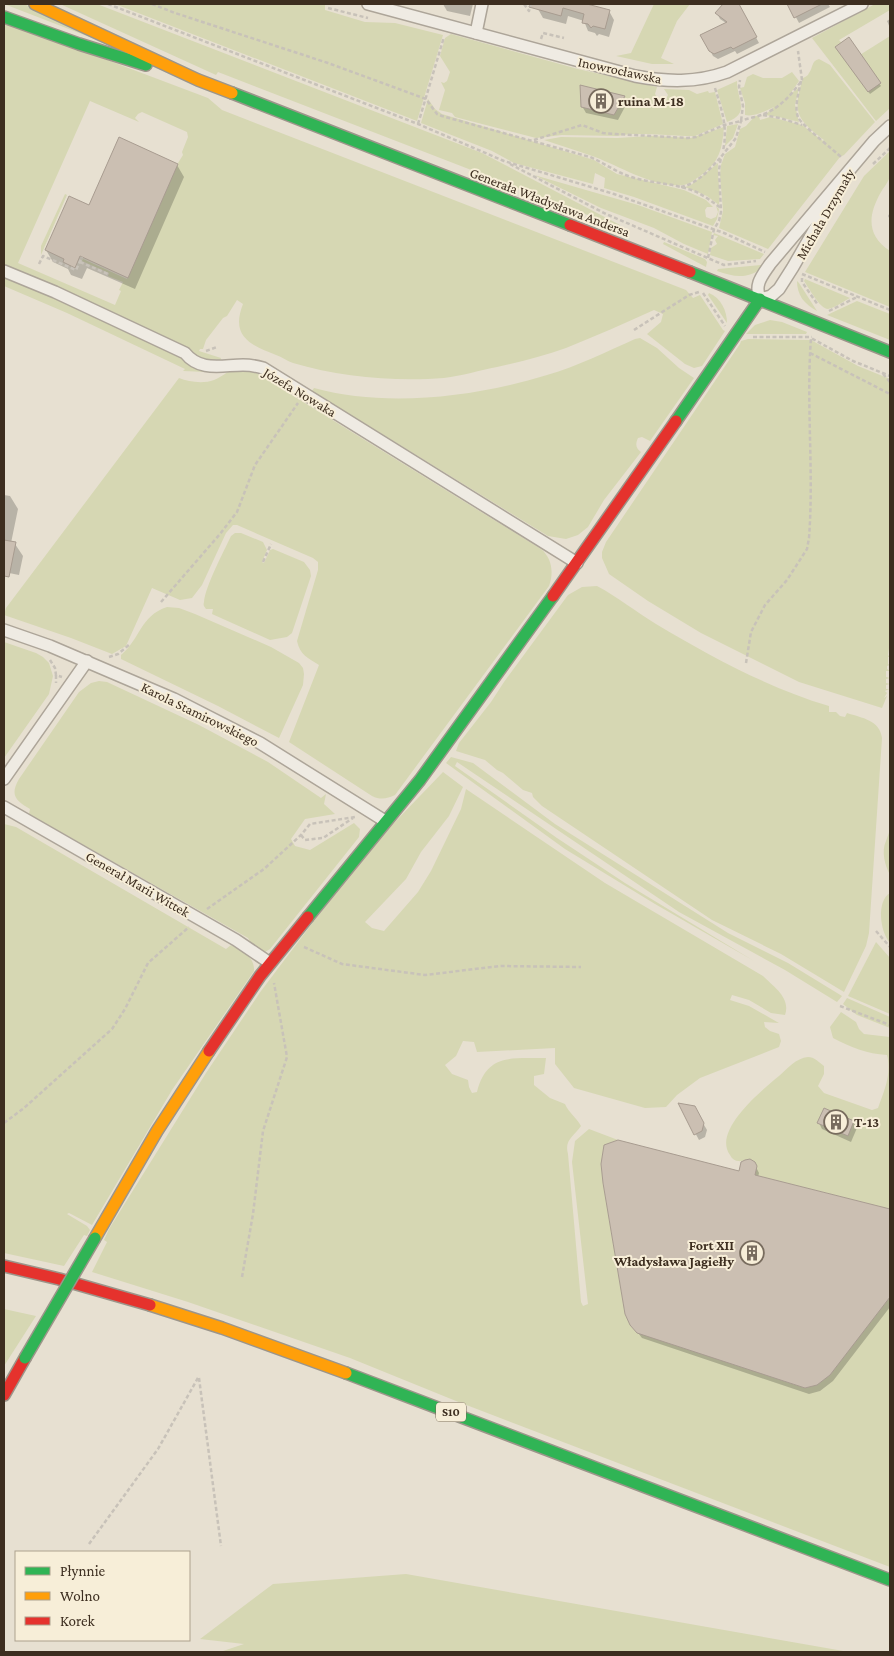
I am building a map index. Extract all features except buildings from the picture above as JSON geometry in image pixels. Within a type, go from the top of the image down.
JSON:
[{"type":"main road","name":"Generała Władysława Andersa","points":[[35,4],[198,80],[760,299],[890,352]]},
{"type":"main road","name":"Generała Władysława Andersa","points":[[4,16],[79,44],[198,80]]},
{"type":"main road","points":[[4,1396],[157,1131],[222,1030],[270,963],[420,780],[577,563],[760,299]]},
{"type":"main road","name":"S10","points":[[4,1266],[136,1300],[241,1334],[890,1580]]},
{"type":"street","name":"Inowrocławska","points":[[368,4],[644,78],[677,81],[694,81],[712,77],[743,64],[862,4]]},
{"type":"street","points":[[476,33],[482,4]]},
{"type":"street","name":"Michała Drzymały","points":[[760,299],[771,296],[779,289],[847,173],[874,140],[890,126]]},
{"type":"street","points":[[760,299],[757,291],[760,280],[773,261],[847,173]]},
{"type":"street","name":"Józefa Nowaka","points":[[4,271],[55,292],[184,353],[194,362],[218,368],[242,365],[263,368],[577,563]]},
{"type":"street","name":"Karola Stamirowskiego","points":[[4,630],[87,661],[174,699],[260,744],[385,821]]},
{"type":"street","points":[[4,779],[87,661]]},
{"type":"street","name":"Generał Marii Wittek","points":[[4,807],[193,922],[236,940],[270,963]]},
{"type":"path","points":[[108,4],[418,124],[504,160],[606,214],[724,265],[764,260],[773,261]]},
{"type":"path","points":[[152,4],[175,14],[328,63],[426,99],[437,114],[442,116],[590,157],[604,163],[615,172],[634,178],[689,189],[721,208]]},
{"type":"path","points":[[524,4],[529,11],[531,4]]},
{"type":"path","points":[[547,43],[540,41],[542,33],[564,38]]},
{"type":"path","points":[[796,38],[802,80],[797,116],[803,125],[842,158]]},
{"type":"path","points":[[418,124],[443,39]]},
{"type":"path","points":[[680,187],[688,185],[712,168],[736,138],[743,106],[739,87],[743,64]]},
{"type":"path","points":[[712,77],[725,125],[726,133],[723,153]]},
{"type":"path","points":[[533,141],[582,126],[603,133],[696,137],[725,125],[762,115],[775,109],[790,97],[802,80]]},
{"type":"path","points":[[762,115],[803,125]]},
{"type":"path","points":[[708,258],[721,208],[719,170],[721,157]]},
{"type":"path","points":[[504,160],[614,194],[714,229],[746,242],[773,261]]},
{"type":"path","points":[[39,264],[44,256],[76,270],[82,257]]},
{"type":"path","points":[[80,262],[108,274]]},
{"type":"path","points":[[791,270],[802,282]]},
{"type":"path","points":[[791,270],[890,310]]},
{"type":"path","points":[[634,330],[689,296],[702,291]]},
{"type":"path","points":[[823,313],[857,297]]},
{"type":"path","points":[[746,664],[751,632],[765,605],[787,580],[807,549],[809,538],[811,406],[809,373],[811,338],[853,361],[890,376]]},
{"type":"path","points":[[198,350],[206,351],[216,347]]},
{"type":"path","points":[[810,353],[890,394]]},
{"type":"path","points":[[882,373],[890,382]]},
{"type":"path","points":[[161,602],[220,534],[236,512],[255,466],[305,394]]},
{"type":"path","points":[[264,562],[271,544]]},
{"type":"path","points":[[109,657],[118,654],[130,644]]},
{"type":"path","points":[[47,657],[55,668],[56,674],[73,681]]},
{"type":"path","points":[[4,1122],[24,1108],[112,1029],[125,1009],[148,963],[193,922],[264,870],[310,824],[356,817],[323,838],[305,840],[301,835]]},
{"type":"path","points":[[876,931],[890,947]]},
{"type":"path","points":[[298,944],[342,964],[425,976],[500,966],[581,967]]},
{"type":"path","points":[[242,1277],[253,1214],[263,1131],[288,1057],[270,963]]},
{"type":"path","points":[[840,1006],[890,1025]]},
{"type":"path","points":[[89,1544],[158,1449],[199,1376],[221,1546]]},
{"type":"green space","points":[[4,4],[24,4],[106,41],[105,43]]},
{"type":"green space","points":[[60,4],[97,4],[482,153],[620,225],[620,227],[598,222],[598,219],[218,72],[216,75]]},
{"type":"green space","points":[[115,4],[325,4],[325,10],[365,22],[395,23],[443,35],[417,121]]},
{"type":"green space","points":[[654,4],[690,4],[677,21],[661,58],[674,64],[652,64],[616,56],[631,53]]},
{"type":"green space","points":[[875,4],[890,4],[890,10],[839,40],[855,58],[890,36],[890,108],[876,121],[812,38]]},
{"type":"green space","points":[[4,21],[208,98],[222,110],[686,290],[693,298],[700,295],[725,331],[702,366],[694,368],[685,364],[647,334],[661,322],[663,314],[654,310],[566,348],[523,361],[444,378],[388,379],[349,375],[311,368],[291,362],[258,347],[245,338],[241,332],[239,324],[243,304],[237,300],[227,316],[223,318],[206,340],[203,349],[199,351],[221,358],[220,361],[189,364],[206,372],[183,371],[185,369],[67,313],[4,286]],"holes":[[[90,101],[139,122],[135,118],[142,112],[187,132],[188,137],[182,152],[183,155],[127,279],[83,259],[82,261],[109,273],[108,276],[123,282],[115,305],[18,263]]]},
{"type":"green space","points":[[451,34],[578,69],[657,87],[655,94],[658,99],[666,99],[668,95],[664,89],[689,90],[697,94],[708,91],[709,93],[715,92],[723,124],[695,136],[630,134],[617,136],[562,135],[536,138],[455,117],[452,113],[439,110],[445,90],[441,82],[447,81],[450,72],[440,56],[445,38]]},
{"type":"green space","points":[[819,59],[830,65],[875,122],[840,157],[768,249],[719,228],[723,211],[721,165],[725,154],[735,147],[740,129],[746,126],[755,116],[759,116],[760,120],[770,117],[802,125],[824,140],[803,120],[799,114],[798,107],[803,78],[809,74],[813,63]]},
{"type":"green space","points":[[792,72],[799,81],[790,94],[799,88],[795,105],[799,122],[765,115],[774,107],[764,112],[745,115],[745,103],[740,88],[744,87],[747,77],[753,74],[763,78],[782,78]]},
{"type":"green space","points":[[737,81],[741,110],[739,115],[727,122],[717,90]]},
{"type":"green space","points":[[428,99],[435,109],[442,114],[594,160],[617,174],[684,190],[706,200],[713,207],[707,207],[705,210],[706,217],[711,219],[716,217],[718,212],[716,206],[719,209],[717,219],[713,226],[604,188],[605,178],[595,173],[593,184],[514,163],[492,151],[421,123]]},
{"type":"green space","points":[[738,124],[733,138],[725,146],[727,126]]},
{"type":"green space","points":[[724,127],[721,148],[712,166],[690,183],[683,185],[672,185],[650,180],[595,157],[544,140],[561,137],[617,138],[651,136],[691,138]]},
{"type":"green space","points":[[890,151],[890,176],[877,200],[872,224],[877,238],[890,251],[890,307],[805,272],[864,176]]},
{"type":"green space","points":[[718,163],[719,205],[707,196],[685,187],[691,185]]},
{"type":"green space","points":[[534,175],[638,205],[712,232],[708,254],[654,228],[601,208]]},
{"type":"green space","points":[[65,194],[67,195],[41,255],[41,246]]},
{"type":"green space","points":[[714,233],[764,254],[760,259],[728,261],[710,255],[711,248],[717,244],[715,240],[718,236],[713,235]]},
{"type":"green space","points":[[664,242],[705,259],[707,262],[706,267],[663,244]]},
{"type":"green space","points":[[764,266],[753,274],[741,276],[717,271],[718,269]]},
{"type":"green space","points":[[805,279],[850,298],[834,307],[825,308],[815,298],[804,281]]},
{"type":"green space","points":[[797,281],[817,311],[802,299],[798,291]]},
{"type":"green space","points":[[709,293],[717,298],[722,305],[727,323],[708,295]]},
{"type":"green space","points":[[857,301],[890,314],[890,340],[827,315]]},
{"type":"green space","points":[[770,320],[782,322],[807,332],[806,334],[746,334],[755,325]]},
{"type":"green space","points":[[640,338],[657,348],[679,368],[694,378],[650,441],[642,437],[638,438],[636,446],[641,452],[604,500],[588,527],[578,535],[566,539],[548,536],[312,391],[314,388],[371,398],[431,397],[461,394],[520,383],[558,371]]},
{"type":"green space","points":[[748,339],[811,340],[858,366],[890,379],[890,641],[888,655],[890,657],[888,657],[888,664],[890,665],[887,666],[887,669],[890,671],[886,671],[886,677],[890,678],[886,679],[886,683],[890,684],[886,685],[886,689],[889,689],[885,691],[887,693],[884,698],[887,696],[882,708],[799,682],[701,633],[648,601],[609,574],[602,558],[606,542],[741,341]]},
{"type":"green space","points":[[235,369],[253,371],[541,549],[550,561],[552,571],[549,586],[395,795],[381,798],[372,796],[289,742],[319,665],[302,653],[297,641],[318,570],[318,562],[313,558],[237,525],[233,525],[226,533],[202,585],[192,598],[180,600],[152,588],[126,646],[112,654],[4,615],[6,608],[179,378],[187,381],[205,382],[217,379]]},
{"type":"green space","points":[[235,533],[241,533],[263,542],[267,550],[262,562],[264,563],[270,550],[273,549],[304,562],[310,570],[311,576],[292,633],[287,637],[270,640],[212,614],[213,609],[206,609],[204,606],[205,595],[211,578],[231,536]]},
{"type":"green space","points":[[597,586],[656,624],[740,670],[806,699],[829,706],[829,712],[836,712],[840,716],[845,717],[847,713],[859,716],[878,727],[882,738],[869,933],[866,946],[844,992],[781,954],[712,920],[542,806],[533,797],[532,793],[523,790],[485,760],[456,751],[459,743],[568,595],[582,587]]},
{"type":"green space","points":[[167,607],[179,608],[195,614],[271,647],[299,663],[303,668],[303,685],[279,738],[121,659],[121,655],[133,642],[151,616]]},
{"type":"green space","points":[[4,642],[43,657],[49,663],[53,676],[49,694],[4,758]]},
{"type":"green space","points":[[107,682],[199,725],[268,762],[321,798],[326,794],[324,804],[335,814],[305,819],[291,839],[295,846],[310,850],[354,823],[360,829],[359,837],[270,949],[265,952],[257,948],[248,938],[29,814],[30,809],[16,797],[15,790],[19,779],[79,692],[91,683]]},
{"type":"green space","points":[[451,757],[473,763],[555,824],[728,933],[788,963],[842,996],[837,1002],[785,970],[679,912],[457,762],[455,766],[557,838],[625,883],[754,961],[565,849],[446,763]]},
{"type":"green space","points":[[443,772],[463,787],[449,816],[421,852],[406,879],[365,922],[372,928],[384,931],[418,892],[431,871],[461,809],[466,789],[605,883],[763,976],[784,998],[786,1003],[785,1015],[771,1013],[749,1000],[732,995],[730,1000],[749,1006],[779,1023],[764,1022],[765,1027],[770,1031],[779,1034],[781,1041],[779,1047],[700,1078],[677,1095],[666,1107],[645,1108],[574,1088],[555,1064],[555,1048],[477,1052],[474,1042],[463,1041],[456,1056],[445,1065],[452,1074],[468,1080],[472,1093],[477,1092],[481,1079],[487,1070],[503,1060],[546,1058],[544,1074],[534,1076],[534,1085],[550,1098],[565,1104],[581,1126],[570,1138],[567,1149],[581,1302],[583,1306],[588,1304],[572,1162],[575,1141],[589,1129],[618,1140],[604,1145],[601,1164],[625,1314],[630,1325],[637,1333],[805,1388],[817,1385],[830,1375],[890,1297],[890,1567],[456,1401],[350,1358],[188,1302],[92,1272],[107,1242],[104,1240],[109,1229],[206,1073],[261,991],[317,917],[393,824]]},
{"type":"green space","points":[[4,824],[16,827],[226,949],[231,945],[247,955],[254,966],[254,971],[172,1090],[92,1225],[69,1213],[67,1214],[87,1226],[90,1230],[87,1236],[84,1235],[64,1266],[4,1253]]},
{"type":"green space","points":[[890,825],[890,875],[885,863],[884,854]]},
{"type":"green space","points":[[890,893],[890,943],[884,932],[881,909],[886,897]]},
{"type":"green space","points":[[876,942],[890,958],[890,1014],[848,996]]},
{"type":"green space","points":[[847,998],[890,1017],[890,1028],[857,1015],[843,1004]]},
{"type":"green space","points":[[841,1012],[856,1022],[864,1034],[890,1037],[890,1209],[755,1175],[750,1159],[734,1160],[726,1145],[733,1123],[751,1101],[789,1067],[808,1057],[824,1066],[824,1074],[818,1086],[824,1093],[872,1110],[878,1108],[888,1076],[887,1055],[859,1050],[833,1038],[830,1027]]},
{"type":"green space","points":[[4,1309],[36,1316],[4,1366]]},
{"type":"green space","points":[[406,1574],[849,1652],[220,1652],[244,1644],[200,1639],[273,1584]]},
{"type":"traffic: fast","points":[[4,17],[79,44],[146,65]]},
{"type":"traffic: fast","points":[[232,93],[570,225]]},
{"type":"traffic: fast","points":[[690,272],[890,352]]},
{"type":"traffic: fast","points":[[676,421],[760,299]]},
{"type":"traffic: fast","points":[[308,917],[420,780],[553,596]]},
{"type":"traffic: fast","points":[[25,1358],[95,1238]]},
{"type":"traffic: fast","points":[[346,1373],[890,1580]]},
{"type":"traffic: slow","points":[[35,4],[198,80],[232,93]]},
{"type":"traffic: slow","points":[[95,1238],[157,1131],[209,1051]]},
{"type":"traffic: slow","points":[[150,1305],[222,1328],[346,1373]]},
{"type":"traffic: jam","points":[[570,225],[690,272]]},
{"type":"traffic: jam","points":[[553,596],[676,421]]},
{"type":"traffic: jam","points":[[209,1051],[260,976],[308,917]]},
{"type":"traffic: jam","points":[[4,1266],[59,1279],[150,1305]]},
{"type":"traffic: jam","points":[[4,1395],[25,1358]]},
{"type":"place","name":"ruina M-18","points":[[601,101]]},
{"type":"place","name":"T-13","points":[[836,1122]]},
{"type":"place","name":"Fort XII Władysława Jagiełły","points":[[752,1253]]}]
